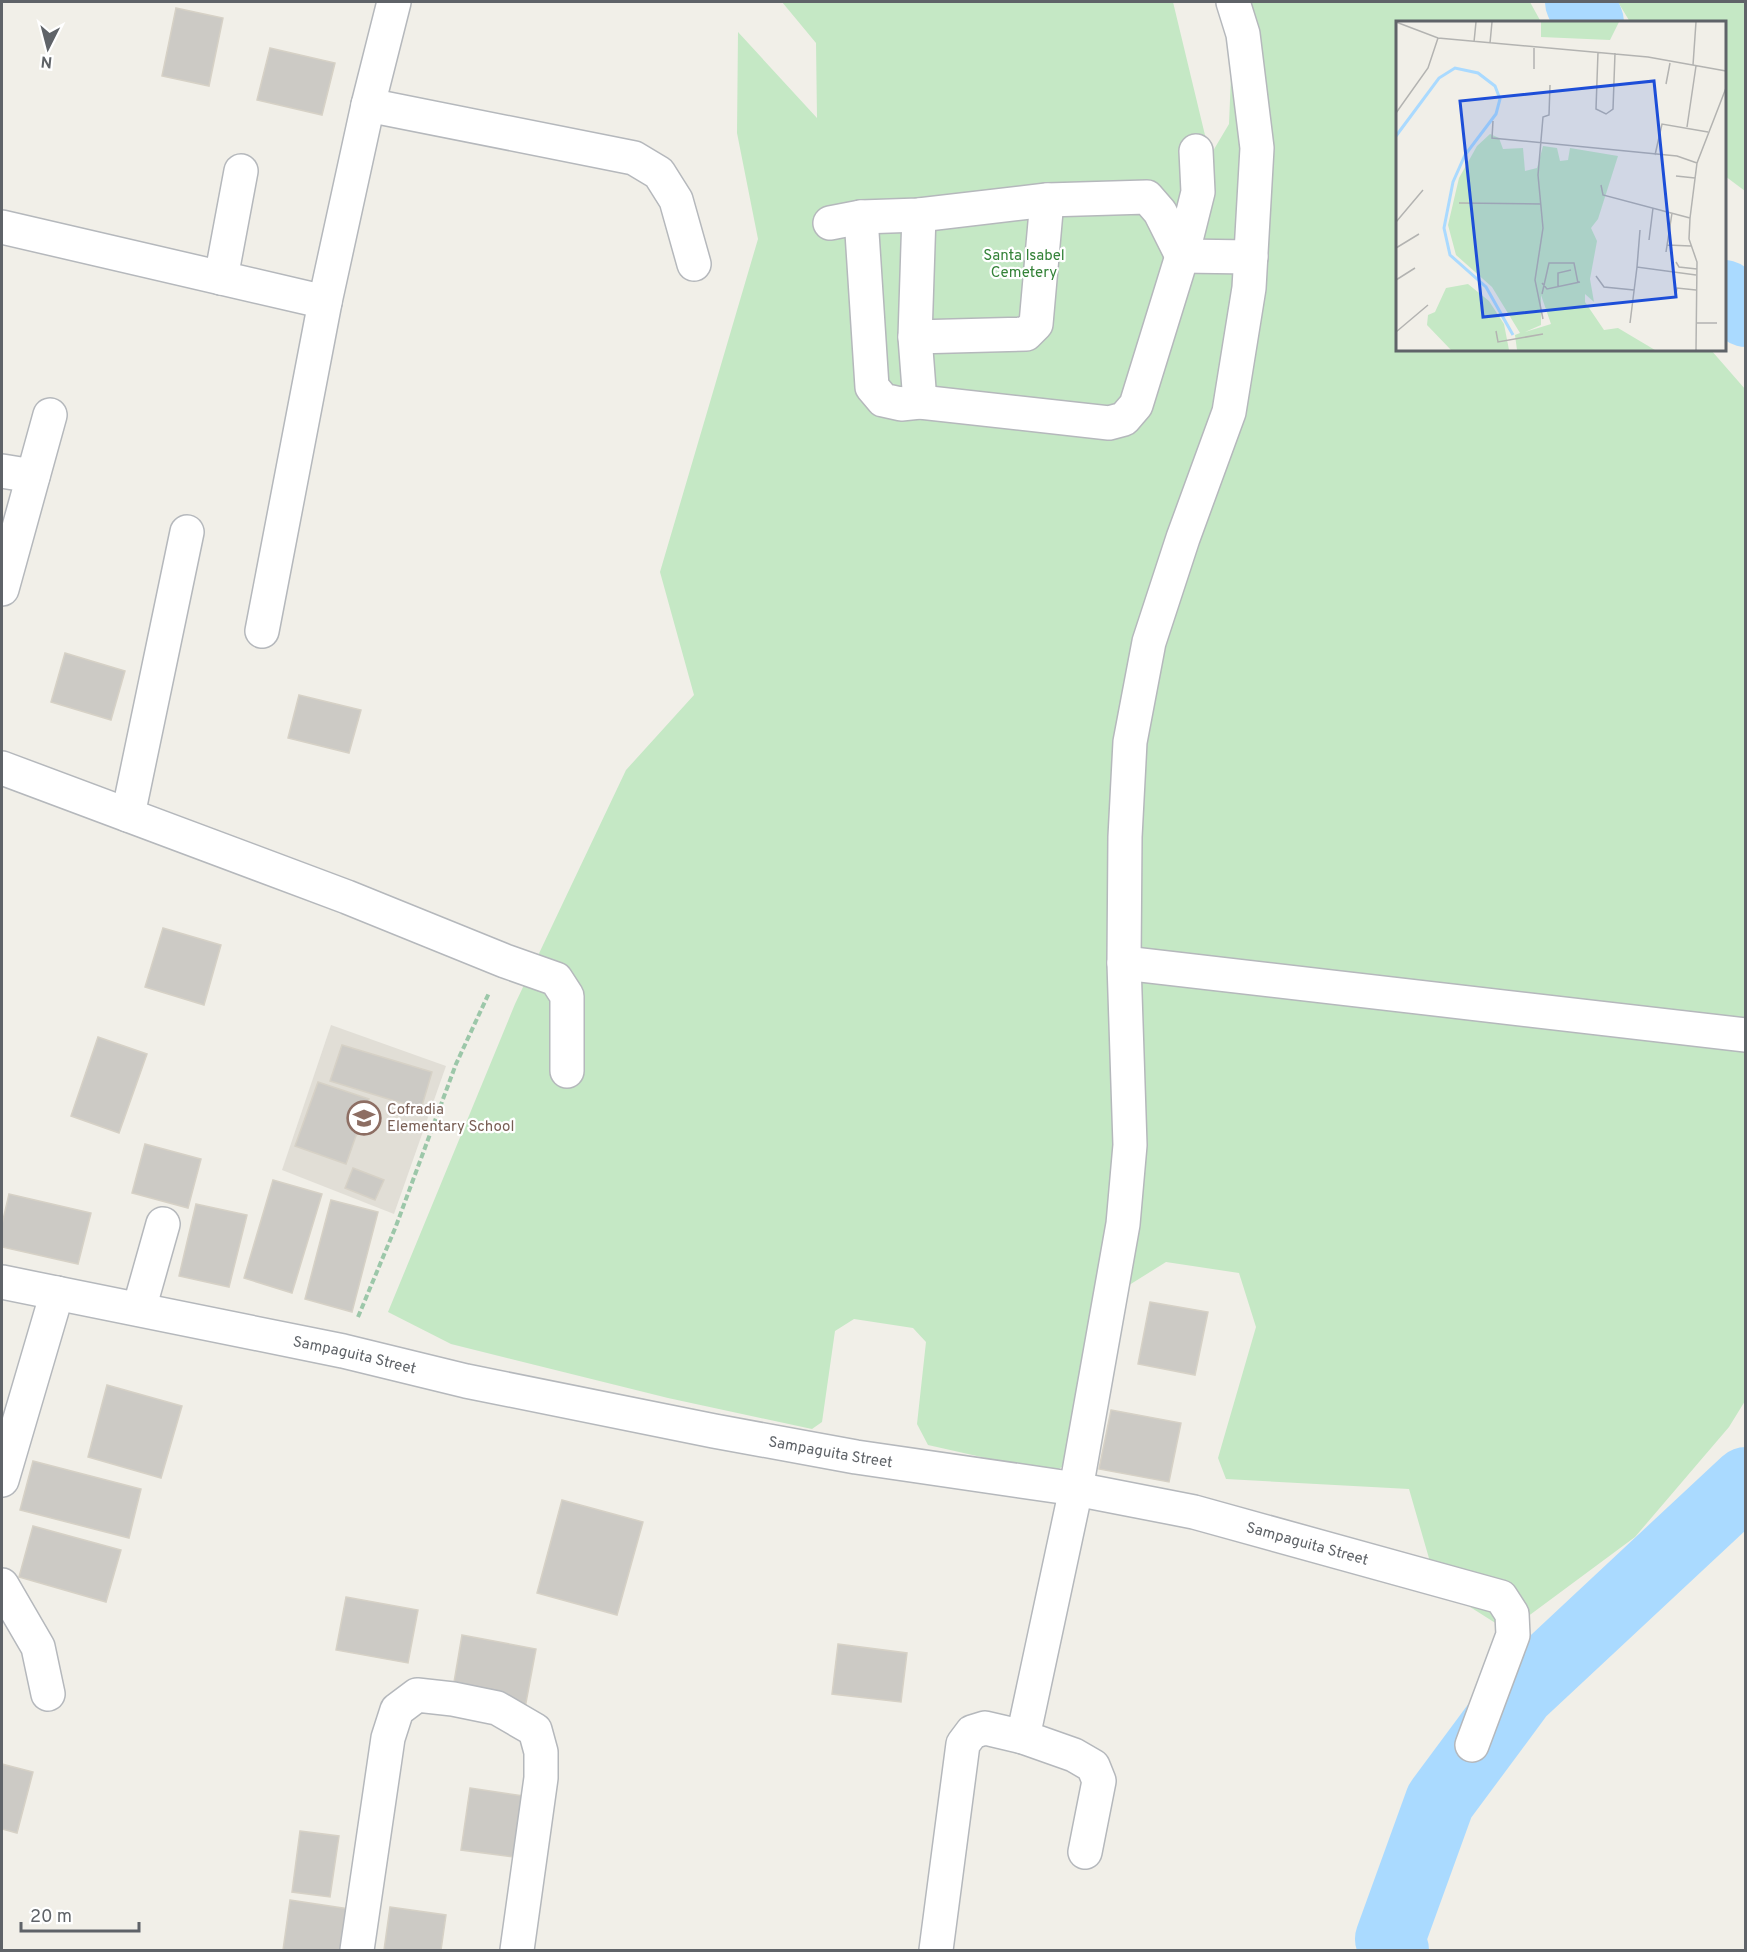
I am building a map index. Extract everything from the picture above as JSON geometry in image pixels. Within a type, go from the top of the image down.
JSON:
[{"type":"street","points":[[262,631],[325,302],[368,105],[394,2]]},
{"type":"street","points":[[1023,1737],[1076,1489],[1123,1224],[1130,1145],[1124,963],[1125,837],[1130,742],[1149,642],[1183,538],[1229,412],[1249,288],[1257,148],[1243,34],[1233,2]]},
{"type":"street","points":[[368,105],[634,158],[658,173],[676,200],[694,264]]},
{"type":"street","points":[[1182,256],[1160,212],[1147,197],[1047,200],[919,215],[845,220],[872,387],[883,400],[901,404],[920,402],[1109,423],[1125,419],[1136,405],[1182,256],[1198,192],[1196,151]]},
{"type":"street","points":[[221,278],[241,171]]},
{"type":"street","points":[[915,337],[1026,333],[1036,324],[1047,200]]},
{"type":"street","points":[[919,215],[915,337],[920,402]]},
{"type":"street","points":[[2,227],[325,302]]},
{"type":"street","points":[[1182,256],[1251,257]]},
{"type":"street","points":[[2,589],[17,473],[50,415]]},
{"type":"street","points":[[128,815],[188,532]]},
{"type":"street","points":[[2,768],[347,897],[504,961],[556,979],[567,996],[567,1071]]},
{"type":"street","points":[[1124,963],[1746,1035]]},
{"type":"street","points":[[139,1309],[163,1224]]},
{"type":"street","name":"Sampaguita Street","points":[[2,1282],[344,1351],[466,1381],[714,1431],[856,1457],[1076,1489],[1194,1512],[1502,1597],[1512,1614],[1513,1635],[1472,1745]]},
{"type":"street","points":[[2,1480],[57,1293]]},
{"type":"street","points":[[2,1585],[38,1647],[48,1694]]},
{"type":"street","points":[[357,1950],[388,1738],[397,1710],[417,1695],[453,1699],[496,1708],[535,1730],[541,1752],[541,1778],[517,1950]]},
{"type":"street","points":[[936,1950],[963,1744],[972,1732],[985,1728],[1023,1737],[1074,1755],[1093,1766],[1099,1781],[1085,1852]]},
{"type":"path","points":[[344,1351],[396,1226],[456,1064],[504,961]]},
{"type":"shaded area","name":"Cofradia Elementary School","points":[[331,1025],[446,1066],[394,1214],[282,1170]]},
{"type":"green space","name":"Santa Isabel Cemetery","points":[[782,2],[1173,2],[1210,156],[1229,124],[1234,2],[1530,2],[1540,21],[1396,21],[1396,351],[1712,351],[1745,389],[1745,1401],[1729,1427],[1635,1537],[1508,1631],[1437,1586],[1409,1489],[1226,1479],[1218,1458],[1256,1327],[1239,1273],[1166,1262],[1126,1287],[1079,1455],[1053,1473],[928,1445],[917,1424],[926,1342],[913,1328],[854,1319],[835,1331],[822,1422],[812,1429],[668,1398],[451,1344],[388,1312],[515,1004],[626,770],[694,695],[660,572],[758,239],[737,133],[738,32],[817,118],[816,43]]},
{"type":"green space","points":[[1618,2],[1745,2],[1745,191],[1726,177],[1726,21],[1629,21]]},
{"type":"building","points":[[176,8],[223,18],[209,86],[162,76]]},
{"type":"building","points":[[270,48],[335,63],[322,115],[257,100]]},
{"type":"building","points":[[65,653],[125,671],[111,720],[51,702]]},
{"type":"building","points":[[299,695],[361,710],[349,753],[288,738]]},
{"type":"building","points":[[163,928],[221,945],[204,1005],[145,987]]},
{"type":"building","points":[[98,1037],[147,1054],[119,1133],[71,1116]]},
{"type":"building","points":[[342,1045],[432,1072],[421,1109],[330,1081]]},
{"type":"building","points":[[318,1082],[369,1099],[346,1164],[295,1146]]},
{"type":"building","points":[[145,1144],[201,1159],[188,1208],[132,1193]]},
{"type":"building","points":[[353,1168],[384,1180],[375,1200],[345,1188]]},
{"type":"building","points":[[273,1180],[322,1194],[292,1293],[244,1278]]},
{"type":"building","points":[[9,1194],[91,1213],[78,1264],[2,1247],[2,1224]]},
{"type":"building","points":[[331,1200],[378,1212],[352,1312],[305,1299]]},
{"type":"building","points":[[196,1204],[247,1215],[229,1287],[179,1276]]},
{"type":"building","points":[[1150,1302],[1208,1312],[1195,1375],[1138,1364]]},
{"type":"building","points":[[107,1385],[182,1406],[161,1478],[88,1457]]},
{"type":"building","points":[[1111,1410],[1181,1423],[1169,1482],[1099,1469]]},
{"type":"building","points":[[33,1461],[141,1489],[129,1538],[20,1510]]},
{"type":"building","points":[[562,1500],[643,1522],[617,1615],[537,1593]]},
{"type":"building","points":[[33,1526],[121,1550],[106,1602],[19,1577]]},
{"type":"building","points":[[346,1597],[418,1610],[408,1663],[336,1650]]},
{"type":"building","points":[[462,1635],[536,1649],[525,1708],[452,1694]]},
{"type":"building","points":[[838,1644],[907,1653],[901,1702],[832,1694]]},
{"type":"building","points":[[2,1764],[33,1772],[17,1833],[2,1829]]},
{"type":"building","points":[[470,1788],[523,1796],[514,1857],[461,1850]]},
{"type":"building","points":[[300,1831],[339,1836],[330,1897],[292,1892]]},
{"type":"building","points":[[290,1900],[349,1909],[343,1950],[283,1950]]},
{"type":"building","points":[[390,1907],[446,1915],[441,1950],[384,1950]]},
{"type":"waterway","points":[[1580,2],[1589,21]]},
{"type":"waterway","points":[[1726,297],[1746,312]]},
{"type":"waterway","points":[[1394,1950],[1390,1939],[1440,1801],[1520,1693],[1746,1482]]},
{"type":"place","name":"Cofradia Elementary School","points":[[364,1118]]}]
